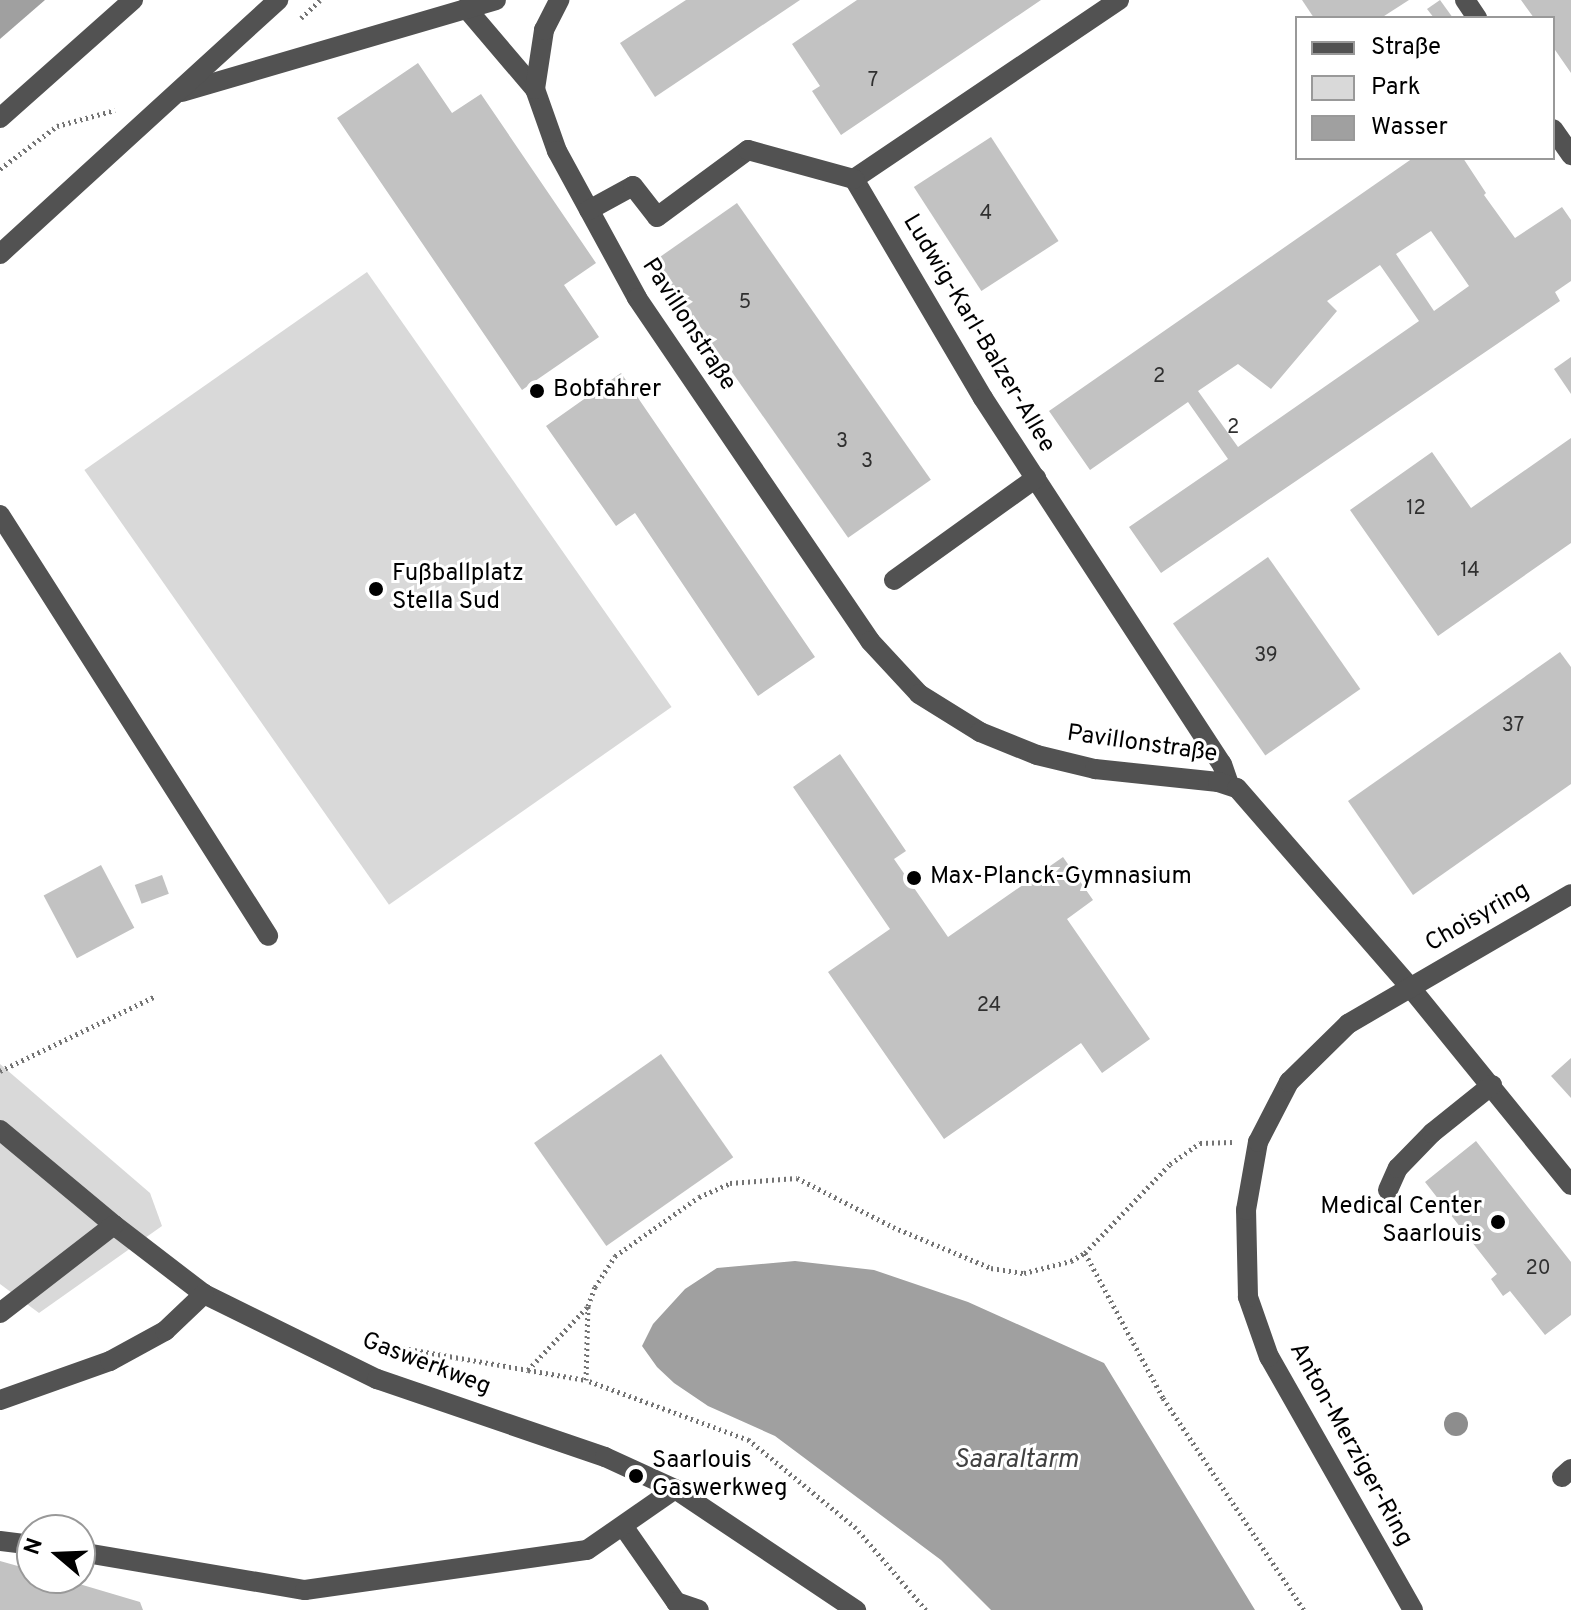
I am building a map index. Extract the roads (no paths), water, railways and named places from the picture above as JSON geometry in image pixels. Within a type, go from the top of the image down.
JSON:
[{"type":"street","points":[[0,118],[133,0]]},
{"type":"street","points":[[0,254],[278,0]]},
{"type":"street","points":[[178,93],[496,0]]},
{"type":"street","name":"Pavillonstraße","points":[[535,89],[544,30],[559,0]]},
{"type":"street","points":[[589,210],[633,186],[657,217],[748,150],[854,179],[1119,0]]},
{"type":"street","name":"Pavillonstraße","points":[[466,8],[535,89],[557,151],[637,298],[810,559],[870,641],[919,694],[980,732],[1037,755],[1095,769],[1229,784],[1259,812],[1410,987],[1571,1185]]},
{"type":"street","points":[[1555,132],[1571,155]]},
{"type":"street","name":"Ludwig-Karl-Balzer-Allee","points":[[854,179],[983,398],[1222,764],[1229,784]]},
{"type":"street","points":[[894,580],[1036,478]]},
{"type":"street","points":[[0,515],[268,936]]},
{"type":"street","name":"Choisyring","points":[[1410,987],[1571,894]]},
{"type":"street","name":"Anton-Merziger-Ring","points":[[1410,987],[1348,1024],[1289,1082],[1258,1142],[1246,1210],[1248,1297],[1269,1357],[1413,1610]]},
{"type":"street","points":[[1388,1190],[1398,1168],[1432,1133],[1492,1085]]},
{"type":"street","name":"Gaswerkweg","points":[[0,1130],[114,1225],[204,1294],[377,1379],[605,1457],[675,1489],[856,1610]]},
{"type":"street","points":[[0,1313],[114,1225]]},
{"type":"street","points":[[0,1400],[110,1361],[165,1331],[204,1294]]},
{"type":"street","points":[[96,1555],[305,1590],[587,1550],[675,1489]]},
{"type":"street","points":[[623,1526],[676,1602],[699,1610]]},
{"type":"water","points":[[0,0],[45,0],[0,39]]},
{"type":"water","name":"Saaraltarm","points":[[795,1261],[874,1270],[968,1302],[1104,1363],[1255,1610],[991,1610],[941,1560],[775,1436],[708,1406],[674,1383],[642,1346],[653,1324],[685,1289],[717,1268]]},
{"type":"place","name":"Bobfahrer","points":[[537,391]]},
{"type":"place","name":"Fußballplatz Stella Sud","points":[[376,589]]},
{"type":"place","name":"Max-Planck-Gymnasium","points":[[914,878]]},
{"type":"place","name":"Medical Center Saarlouis","points":[[1498,1222]]},
{"type":"place","name":"Saarlouis Gaswerkweg","points":[[636,1476]]}]
